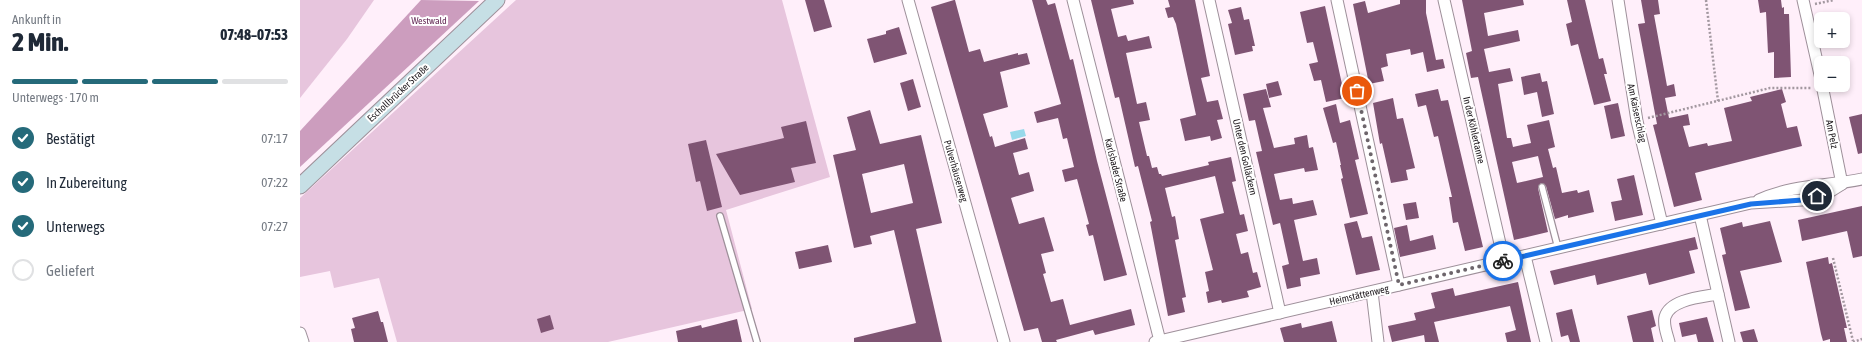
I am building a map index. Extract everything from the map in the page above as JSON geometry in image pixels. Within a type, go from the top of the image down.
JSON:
[{"type":"main road","name":"Eschollbrücker Straße","points":[[300,186],[497,0]]},
{"type":"street","name":"Pulverhäuserweg","points":[[908,0],[1004,342]]},
{"type":"street","name":"Karlsbader Straße","points":[[1073,0],[1157,341]]},
{"type":"street","name":"Unter den Golläckern","points":[[1210,0],[1280,313]]},
{"type":"street","points":[[1337,0],[1399,285]]},
{"type":"street","name":"In der Köhlertanne","points":[[1444,0],[1504,261]]},
{"type":"street","name":"Am Kaiserschlag","points":[[1618,0],[1637,121],[1662,224]]},
{"type":"street","name":"Am Pelz","points":[[1803,3],[1815,56]]},
{"type":"street","name":"Am Pelz","points":[[1824,92],[1842,184]]},
{"type":"street","name":"Heimstättenweg","points":[[1157,341],[1202,336],[1280,313],[1751,204],[1762,198],[1791,190],[1826,183],[1842,184],[1862,179]]},
{"type":"street","points":[[1700,215],[1729,342]]},
{"type":"street","points":[[1525,256],[1546,342]]},
{"type":"street","points":[[1372,292],[1378,342]]},
{"type":"street","points":[[1668,342],[1665,318],[1668,310],[1678,303],[1718,294]]},
{"type":"street","points":[[300,333],[303,342]]},
{"type":"lane","points":[[1542,188],[1558,248]]},
{"type":"lane","points":[[720,216],[757,342]]},
{"type":"path","points":[[1706,0],[1718,101]]},
{"type":"path","points":[[1803,3],[1834,0]]},
{"type":"path","points":[[1637,121],[1770,88],[1814,85]]},
{"type":"path","points":[[1833,258],[1853,342],[1862,339]]},
{"type":"shaded area","points":[[300,0],[374,0],[347,39],[300,98]]},
{"type":"shaded area","points":[[516,0],[782,0],[830,177],[726,210],[752,309],[608,342],[397,342],[379,278],[334,288],[330,271],[300,277],[300,198]]},
{"type":"green space","name":"Westwald","points":[[421,0],[479,1],[300,167],[300,131]]},
{"type":"water","points":[[1024,129],[1026,136],[1012,140],[1010,132]]},
{"type":"building","points":[[805,0],[824,0],[832,27],[814,32]]},
{"type":"building","points":[[955,0],[969,52],[980,49],[984,62],[1018,53],[1018,55],[1027,53],[1030,64],[1000,72],[1008,107],[983,114],[990,137],[992,136],[995,147],[1025,138],[1028,149],[1013,153],[1019,175],[1029,172],[1034,191],[1011,198],[1019,224],[1044,217],[1054,251],[1041,254],[1046,273],[1043,274],[1051,302],[1063,299],[1070,325],[1131,309],[1135,325],[1095,335],[1093,330],[1056,340],[1057,342],[1042,342],[1038,328],[1024,331],[931,7]]},
{"type":"building","points":[[1032,0],[1046,0],[1048,5],[1055,3],[1070,60],[1073,59],[1097,161],[1127,275],[1104,281],[1093,235],[1089,236],[1086,225],[1089,224],[1077,179],[1065,182],[1062,170],[1074,167],[1067,138],[1063,139],[1058,118],[1037,123],[1034,112],[1061,104]]},
{"type":"building","points":[[1091,0],[1133,0],[1134,4],[1111,9],[1118,37],[1126,35],[1128,41],[1149,36],[1152,48],[1126,53],[1137,104],[1146,102],[1150,120],[1139,122],[1147,156],[1149,156],[1152,168],[1157,167],[1159,174],[1162,176],[1209,165],[1208,162],[1231,157],[1236,181],[1232,182],[1240,215],[1244,214],[1248,231],[1236,234],[1241,254],[1248,252],[1253,273],[1257,272],[1261,287],[1247,291],[1249,297],[1222,303],[1221,300],[1208,303],[1206,292],[1209,291],[1205,272],[1213,270],[1200,219],[1224,213],[1215,176],[1165,188],[1172,217],[1175,216],[1179,239],[1175,240],[1186,297],[1182,298],[1185,312],[1168,316],[1150,222],[1152,221],[1138,166],[1135,167],[1119,97],[1115,98]]},
{"type":"building","points":[[1168,0],[1195,0],[1210,76],[1201,78],[1207,102],[1218,100],[1223,119],[1217,120],[1222,138],[1211,141],[1210,136],[1185,141],[1180,119],[1196,115],[1176,24],[1173,17],[1168,18],[1165,8],[1170,7]]},
{"type":"building","points":[[1400,0],[1426,0],[1426,13],[1436,60],[1443,59],[1445,68],[1427,72],[1423,52],[1411,55],[1410,49],[1386,54],[1388,66],[1381,68],[1384,81],[1369,84],[1353,4],[1365,1],[1368,13],[1400,4]]},
{"type":"building","points":[[1462,0],[1523,0],[1524,5],[1484,13],[1488,36],[1518,30],[1520,41],[1484,49],[1489,72],[1510,68],[1513,81],[1498,84],[1507,138],[1511,138],[1513,147],[1531,143],[1527,125],[1549,120],[1555,147],[1548,149],[1553,168],[1556,167],[1562,193],[1577,190],[1578,193],[1589,190],[1594,212],[1568,218],[1568,215],[1555,219],[1546,186],[1541,183],[1538,188],[1548,232],[1514,240],[1478,77],[1471,78],[1466,53],[1472,51]],"holes":[[[1538,156],[1543,177],[1517,183],[1512,162]]]},
{"type":"building","points":[[1567,0],[1585,0],[1599,59],[1603,58],[1607,74],[1604,74],[1611,101],[1594,105],[1578,44],[1571,46],[1566,24],[1572,22]]},
{"type":"building","points":[[1641,0],[1658,0],[1660,14],[1654,15],[1667,86],[1674,84],[1676,96],[1665,98],[1669,118],[1688,114],[1690,125],[1683,126],[1689,147],[1707,143],[1708,146],[1732,141],[1724,108],[1752,101],[1750,97],[1782,89],[1786,102],[1781,104],[1787,128],[1797,126],[1802,146],[1695,173],[1702,200],[1674,207],[1653,125],[1657,124],[1638,24],[1645,23]]},
{"type":"building","points":[[1758,0],[1781,0],[1782,8],[1784,7],[1784,14],[1789,14],[1791,77],[1774,78],[1774,52],[1768,53],[1766,12],[1760,13]]},
{"type":"building","points":[[1325,6],[1345,98],[1326,102],[1321,80],[1314,81],[1309,64],[1318,62],[1313,42],[1307,43],[1300,12]]},
{"type":"building","points":[[1241,7],[1244,20],[1249,19],[1255,46],[1252,46],[1253,51],[1235,55],[1228,24],[1232,23],[1228,10]]},
{"type":"building","points":[[899,27],[907,54],[874,63],[867,39],[886,34],[886,31]]},
{"type":"building","points":[[1540,73],[1542,82],[1547,81],[1554,114],[1542,117],[1537,92],[1524,95],[1521,77]]},
{"type":"building","points":[[913,79],[921,107],[908,111],[900,83]]},
{"type":"building","points":[[1278,81],[1282,95],[1269,98],[1266,84]]},
{"type":"building","points":[[1266,89],[1271,107],[1263,108],[1274,148],[1295,144],[1294,138],[1307,135],[1309,148],[1313,147],[1318,170],[1305,172],[1304,168],[1274,174],[1280,200],[1292,198],[1293,204],[1313,200],[1317,215],[1294,220],[1303,261],[1317,258],[1320,274],[1300,278],[1301,286],[1287,289],[1282,266],[1289,264],[1280,223],[1273,225],[1256,152],[1262,151],[1255,120],[1249,121],[1243,94]]},
{"type":"building","points":[[1438,89],[1441,101],[1448,100],[1483,247],[1465,251],[1458,222],[1453,223],[1449,197],[1452,197],[1438,136],[1434,137],[1426,105],[1418,107],[1415,94]]},
{"type":"building","points":[[1393,98],[1397,119],[1403,118],[1415,168],[1406,170],[1408,180],[1391,183],[1382,143],[1380,144],[1373,103]]},
{"type":"building","points":[[1618,103],[1625,136],[1611,139],[1604,106]]},
{"type":"building","points":[[1336,104],[1340,123],[1350,120],[1359,159],[1355,160],[1368,214],[1350,218],[1341,179],[1343,178],[1336,142],[1333,143],[1323,108]]},
{"type":"building","points":[[870,110],[880,144],[921,135],[942,223],[916,229],[942,342],[854,342],[854,338],[916,323],[894,230],[870,236],[872,244],[854,248],[833,155],[856,150],[847,117]],"holes":[[[904,164],[913,203],[871,213],[862,174]]]},
{"type":"building","points":[[1862,114],[1862,153],[1858,154],[1849,117]]},
{"type":"building","points":[[806,121],[816,163],[791,168],[795,182],[740,195],[716,154],[784,138],[781,127]]},
{"type":"building","points":[[706,140],[722,207],[707,211],[700,181],[696,182],[688,144]]},
{"type":"building","points":[[1634,175],[1643,215],[1615,221],[1611,202],[1622,200],[1617,179]]},
{"type":"building","points":[[1416,202],[1419,218],[1406,220],[1403,204]]},
{"type":"building","points":[[1862,206],[1862,256],[1853,258],[1847,231],[1802,241],[1798,220]]},
{"type":"building","points":[[1357,221],[1362,238],[1372,236],[1380,270],[1356,275],[1344,224]]},
{"type":"building","points":[[1770,221],[1782,262],[1740,271],[1750,308],[1735,311],[1722,255],[1726,254],[1720,228],[1742,222],[1743,227]]},
{"type":"building","points":[[1407,225],[1410,241],[1433,235],[1436,249],[1400,257],[1394,228]]},
{"type":"building","points":[[1695,237],[1698,249],[1689,251],[1695,273],[1649,285],[1646,273],[1597,285],[1595,275],[1554,285],[1550,271]]},
{"type":"building","points":[[828,245],[832,262],[799,269],[795,252]]},
{"type":"building","points":[[1828,257],[1829,264],[1832,263],[1847,328],[1844,328],[1847,342],[1830,342],[1830,339],[1823,341],[1821,334],[1806,262]]},
{"type":"building","points":[[1518,282],[1531,342],[1507,342],[1505,333],[1516,330],[1510,306],[1434,322],[1439,342],[1425,342],[1424,335],[1392,342],[1388,326],[1416,320],[1414,313],[1435,308],[1431,293],[1453,288],[1455,296]]},
{"type":"building","points":[[1572,309],[1580,342],[1570,342],[1568,335],[1561,337],[1556,313]]},
{"type":"building","points":[[1652,310],[1656,326],[1651,328],[1654,342],[1633,342],[1627,316]]},
{"type":"building","points":[[378,311],[381,322],[383,322],[388,342],[354,342],[351,329],[355,328],[352,318]]},
{"type":"building","points":[[550,315],[554,329],[541,333],[537,319]]},
{"type":"building","points":[[1707,317],[1714,342],[1698,342],[1696,334],[1682,337],[1679,323]]},
{"type":"building","points":[[737,319],[742,342],[678,342],[676,331],[701,325],[702,328]]},
{"type":"building","points":[[1332,321],[1337,342],[1284,342],[1280,328],[1301,323],[1302,328]]},
{"type":"building","points":[[1754,329],[1758,342],[1743,342],[1740,332]]},
{"type":"way so far","points":[[1357,91],[1399,285],[1503,261]]},
{"type":"route","points":[[1503,261],[1751,204],[1802,200],[1817,196]]}]
